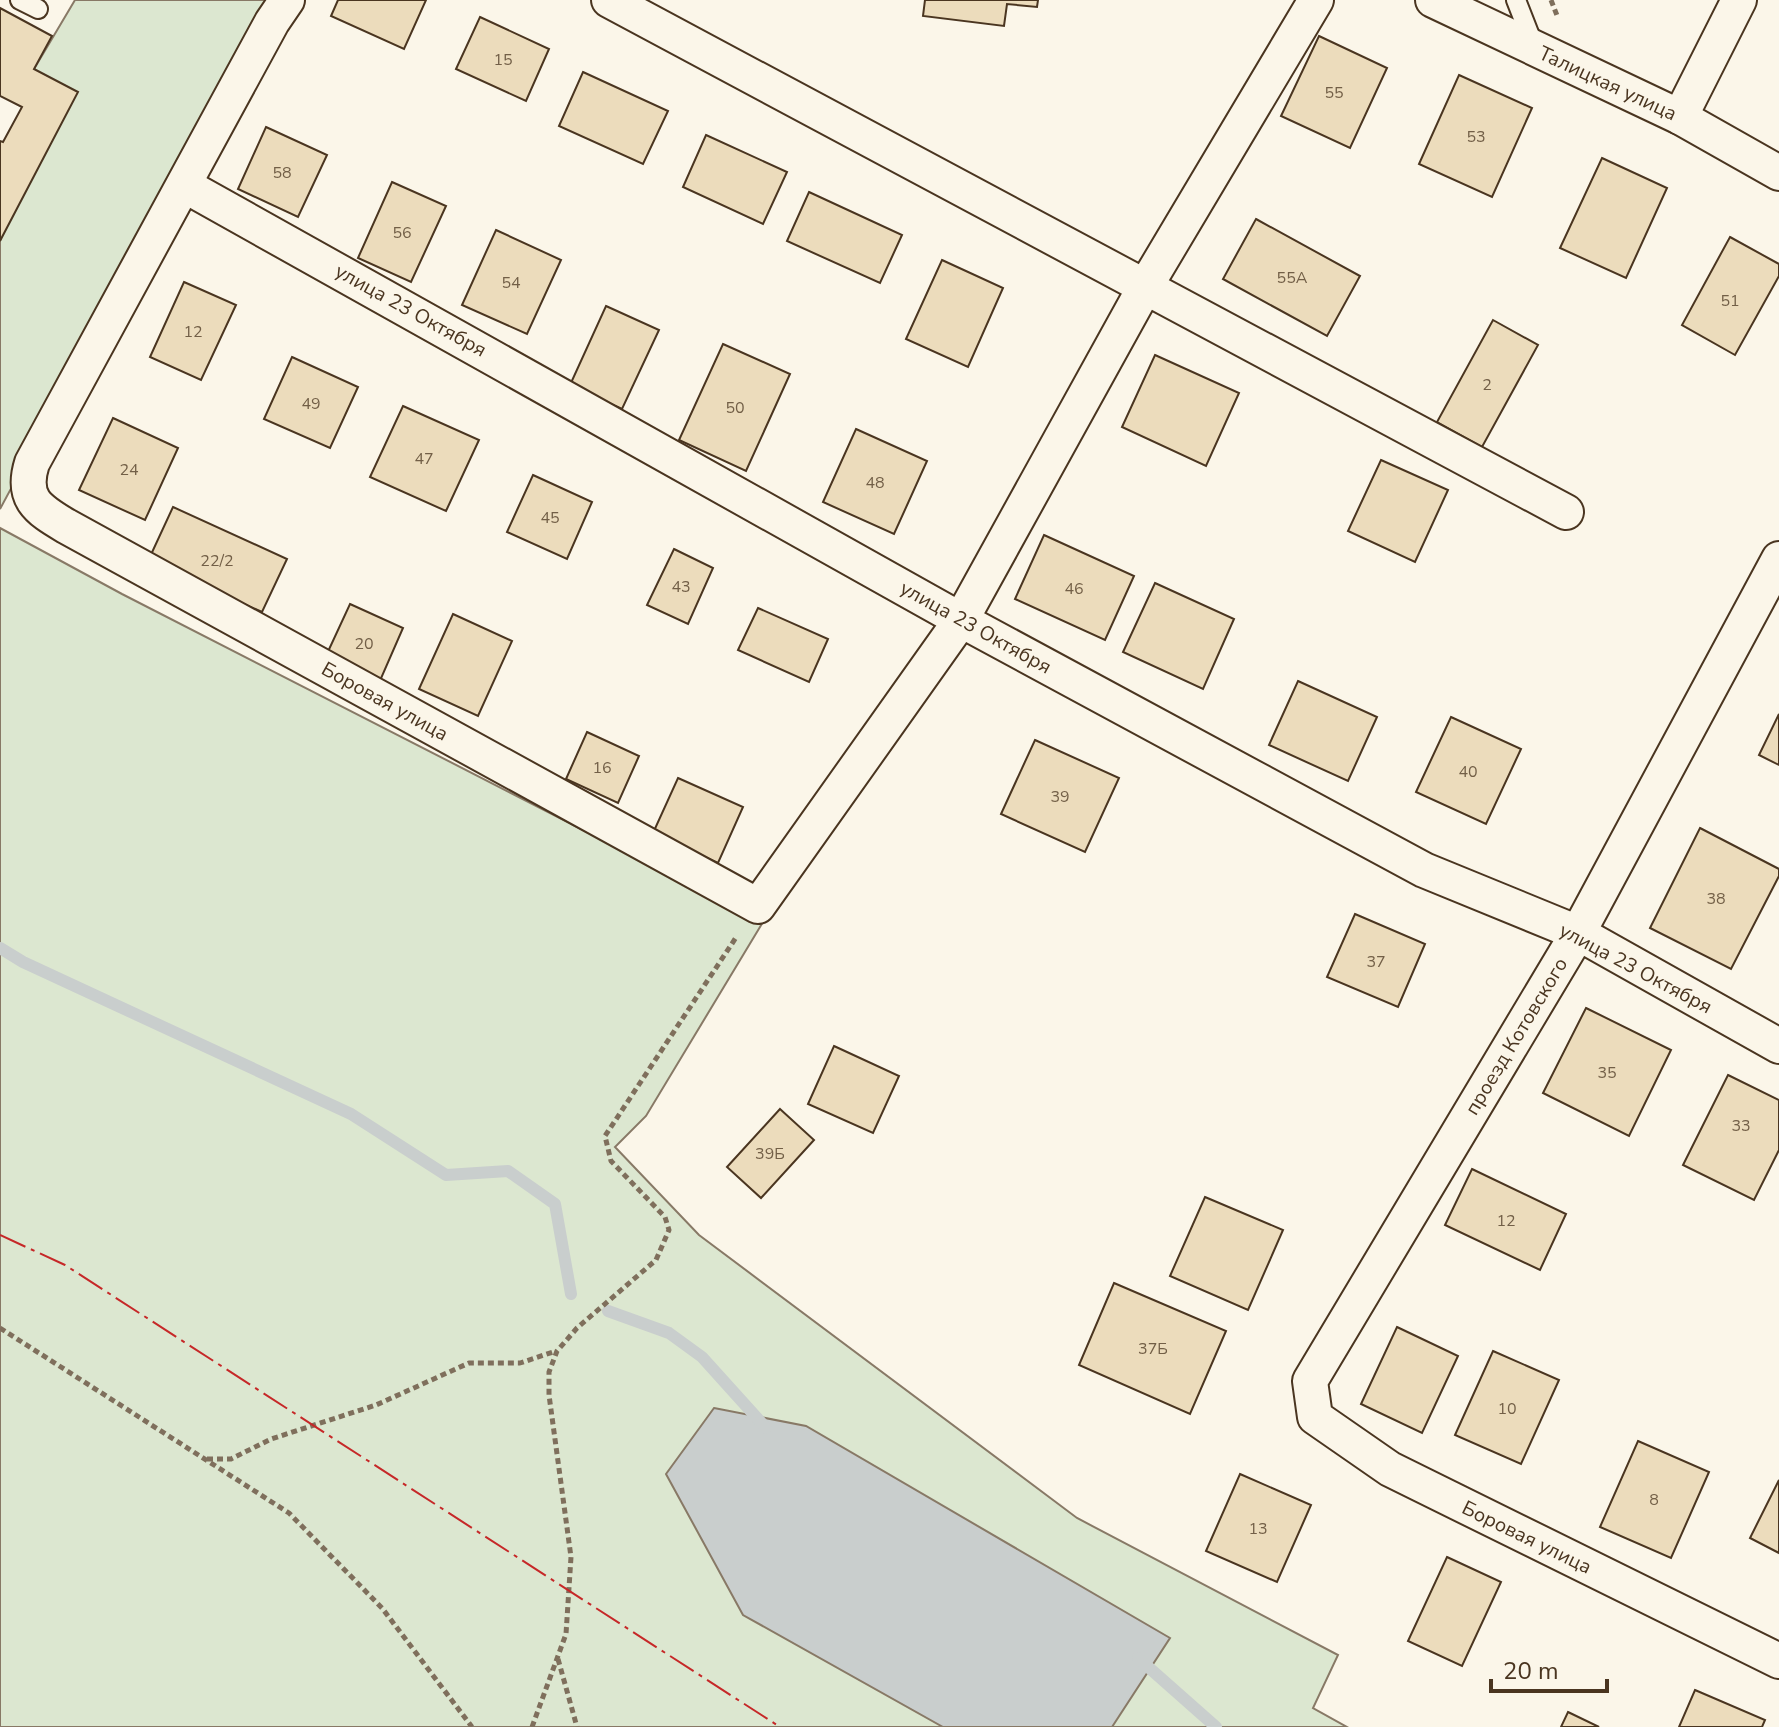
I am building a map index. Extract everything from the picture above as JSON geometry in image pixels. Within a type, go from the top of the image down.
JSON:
[{"type":"street","points":[[184,185],[287,0]]},
{"type":"street","points":[[609,0],[1566,512]]},
{"type":"street","points":[[758,906],[961,620],[1145,287],[1316,0]]},
{"type":"street","name":"Талицкая улица","points":[[1433,0],[1680,117],[1779,173]]},
{"type":"street","points":[[1680,117],[1739,0]]},
{"type":"street","name":"Боровая улица","points":[[184,185],[32,463],[26,482],[31,499],[47,515],[66,526],[758,906]]},
{"type":"street","name":"улица 23 Октября","points":[[184,185],[961,620],[1424,870],[1578,933],[1779,1046]]},
{"type":"street","name":"проезд Котовского","points":[[1310,1381],[1578,933],[1779,559]]},
{"type":"street","name":"Боровая улица","points":[[1310,1381],[1315,1417],[1390,1469],[1779,1661]]},
{"type":"lane","points":[[20,0],[38,9]]},
{"type":"lane","points":[[1516,0],[1535,48]]},
{"type":"path","points":[[532,1727],[566,1634],[571,1557],[549,1395],[549,1372],[557,1351],[577,1328],[656,1260],[669,1230],[665,1217],[611,1161],[605,1136],[758,906]]},
{"type":"path","points":[[0,1328],[299,1524],[382,1608],[472,1727]]},
{"type":"path","points":[[203,1459],[231,1459],[271,1439],[376,1405],[469,1363],[520,1363],[557,1351]]},
{"type":"path","points":[[557,1657],[577,1727]]},
{"type":"green space","points":[[75,0],[273,0],[0,509],[0,241],[34,69]]},
{"type":"green space","points":[[0,528],[122,594],[763,922],[646,1116],[615,1147],[699,1235],[1077,1518],[1338,1655],[1313,1708],[1347,1727],[0,1727]]},
{"type":"shaded area","points":[[714,1408],[806,1426],[1170,1638],[1112,1727],[943,1727],[743,1615],[666,1474]]},
{"type":"building","points":[[338,0],[426,0],[404,49],[331,16]]},
{"type":"building","points":[[925,0],[1038,0],[1037,7],[1007,4],[1004,26],[923,16]]},
{"type":"building","points":[[0,8],[52,36],[34,69],[78,92],[0,241],[0,141],[3,142],[22,107],[0,96]]},
{"type":"building","points":[[480,17],[549,49],[526,101],[456,69]]},
{"type":"building","points":[[1319,36],[1387,68],[1350,148],[1281,116]]},
{"type":"building","points":[[583,72],[668,111],[643,164],[559,126]]},
{"type":"building","points":[[1459,75],[1532,108],[1492,197],[1419,164]]},
{"type":"building","points":[[266,127],[327,155],[298,217],[238,189]]},
{"type":"building","points":[[706,135],[787,172],[763,224],[683,187]]},
{"type":"building","points":[[1602,158],[1667,188],[1626,278],[1560,248]]},
{"type":"building","points":[[392,182],[446,206],[411,282],[358,258]]},
{"type":"building","points":[[809,192],[902,235],[880,283],[787,241]]},
{"type":"building","points":[[1256,219],[1360,276],[1327,336],[1223,279]]},
{"type":"building","points":[[496,230],[561,260],[527,334],[462,305]]},
{"type":"building","points":[[1730,237],[1779,264],[1779,276],[1735,355],[1682,325]]},
{"type":"building","points":[[942,260],[1003,288],[968,367],[906,339]]},
{"type":"building","points":[[184,282],[236,305],[201,380],[150,357]]},
{"type":"building","points":[[606,306],[659,330],[622,409],[570,385]]},
{"type":"building","points":[[1493,320],[1538,345],[1482,447],[1437,422]]},
{"type":"building","points":[[723,344],[790,374],[746,471],[679,440]]},
{"type":"building","points":[[1155,355],[1239,393],[1206,466],[1122,427]]},
{"type":"building","points":[[292,357],[358,387],[330,448],[264,419]]},
{"type":"building","points":[[403,406],[479,440],[446,511],[370,477]]},
{"type":"building","points":[[113,418],[178,448],[145,520],[79,490]]},
{"type":"building","points":[[856,429],[927,461],[894,534],[823,502]]},
{"type":"building","points":[[1381,460],[1448,490],[1415,562],[1348,531]]},
{"type":"building","points":[[533,475],[592,502],[567,559],[507,532]]},
{"type":"building","points":[[173,507],[287,559],[262,612],[148,561]]},
{"type":"building","points":[[1044,535],[1134,576],[1105,640],[1015,599]]},
{"type":"building","points":[[674,549],[713,568],[688,624],[647,605]]},
{"type":"building","points":[[1155,583],[1234,619],[1203,689],[1123,652]]},
{"type":"building","points":[[350,604],[403,628],[379,683],[325,658]]},
{"type":"building","points":[[758,608],[828,639],[809,682],[738,650]]},
{"type":"building","points":[[453,614],[512,641],[478,716],[419,689]]},
{"type":"building","points":[[1298,681],[1377,717],[1348,781],[1269,745]]},
{"type":"building","points":[[1779,714],[1779,765],[1759,755]]},
{"type":"building","points":[[1451,717],[1521,749],[1486,824],[1416,792]]},
{"type":"building","points":[[587,732],[639,756],[618,803],[566,779]]},
{"type":"building","points":[[1035,740],[1119,778],[1085,852],[1001,814]]},
{"type":"building","points":[[678,778],[743,807],[718,863],[653,833]]},
{"type":"building","points":[[1700,828],[1779,869],[1779,876],[1731,969],[1650,928]]},
{"type":"building","points":[[1355,914],[1425,944],[1398,1007],[1327,977]]},
{"type":"building","points":[[1586,1008],[1671,1050],[1629,1136],[1543,1093]]},
{"type":"building","points":[[834,1046],[899,1076],[873,1133],[808,1104]]},
{"type":"building","points":[[1728,1075],[1779,1100],[1779,1150],[1754,1200],[1683,1165]]},
{"type":"building","points":[[780,1109],[814,1140],[761,1198],[727,1167]]},
{"type":"building","points":[[1472,1169],[1566,1214],[1540,1270],[1445,1225]]},
{"type":"building","points":[[1205,1197],[1283,1230],[1248,1310],[1170,1276]]},
{"type":"building","points":[[1114,1283],[1226,1331],[1190,1414],[1079,1365]]},
{"type":"building","points":[[1397,1327],[1458,1356],[1422,1433],[1361,1404]]},
{"type":"building","points":[[1493,1351],[1559,1380],[1521,1464],[1455,1435]]},
{"type":"building","points":[[1638,1441],[1709,1472],[1671,1558],[1600,1527]]},
{"type":"building","points":[[1240,1474],[1311,1505],[1277,1582],[1206,1551]]},
{"type":"building","points":[[1779,1480],[1779,1553],[1750,1538]]},
{"type":"building","points":[[1447,1557],[1501,1582],[1462,1666],[1408,1641]]},
{"type":"building","points":[[1695,1690],[1765,1720],[1762,1727],[1679,1727]]},
{"type":"building","points":[[1568,1712],[1599,1727],[1561,1727]]},
{"type":"waterway","points":[[0,948],[23,962],[351,1114],[446,1175],[508,1171],[555,1204],[571,1294]]},
{"type":"waterway","points":[[608,1311],[669,1333],[702,1357],[766,1428]]},
{"type":"waterway","points":[[1138,1658],[1216,1727]]},
{"type":"power","points":[[0,1235],[65,1265],[780,1727]]}]
